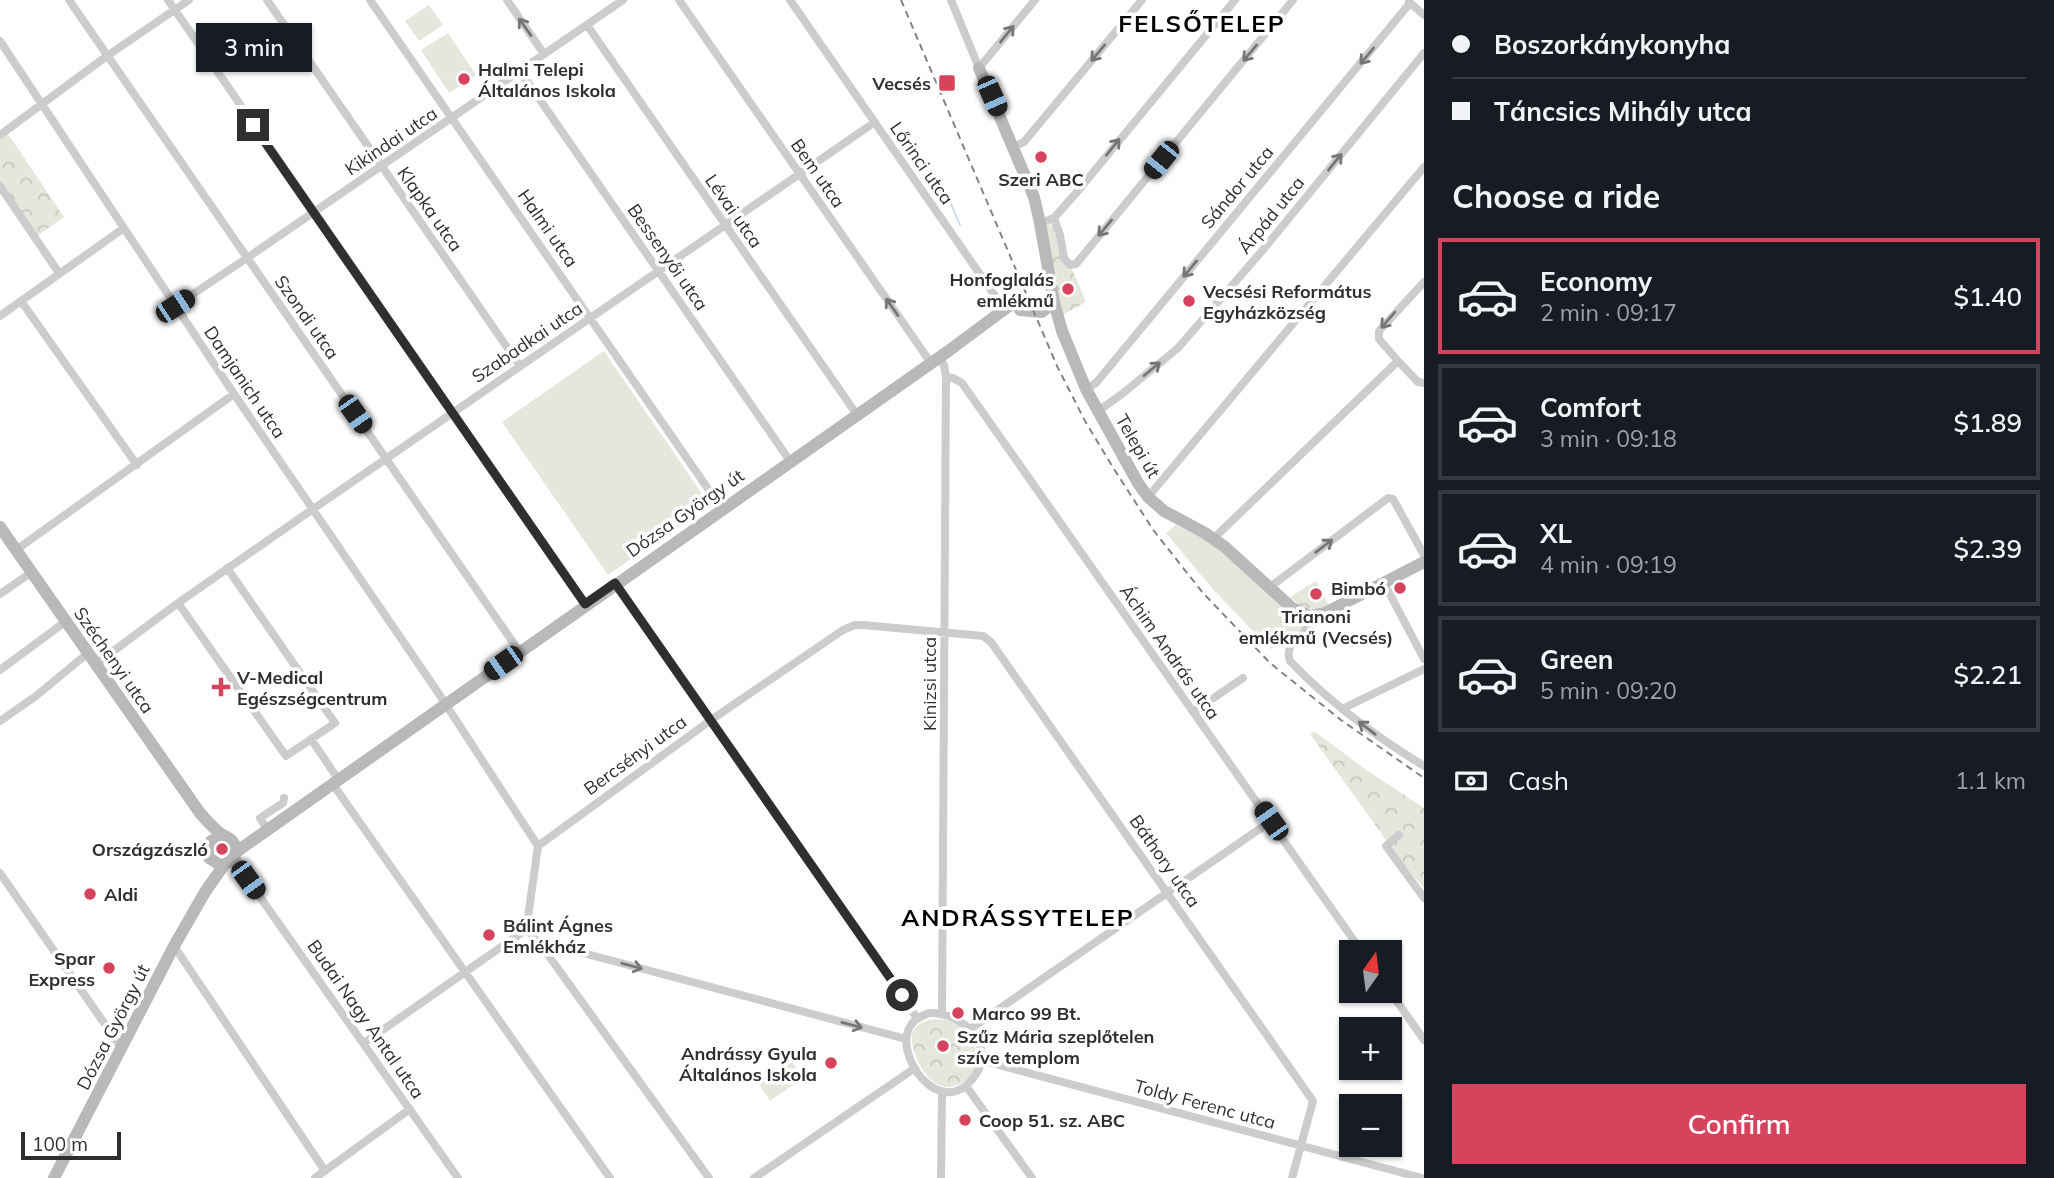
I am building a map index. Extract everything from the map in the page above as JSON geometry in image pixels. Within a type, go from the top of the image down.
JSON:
[{"type":"main road","name":"Telepi út","points":[[979,68],[1034,197],[1062,331],[1086,388],[1124,460],[1148,497],[1173,516],[1214,538],[1292,608],[1310,616]]},
{"type":"main road","name":"Dózsa György út","points":[[54,1178],[225,852],[265,831],[1004,309],[1021,303],[1054,302]]},
{"type":"main road","points":[[1054,302],[1042,312],[1062,331]]},
{"type":"main road","name":"Dózsa György út","points":[[986,324],[1013,311],[1042,312]]},
{"type":"main road","name":"Széchenyi utca","points":[[0,527],[225,852]]},
{"type":"main road","points":[[1310,616],[1336,608],[1424,562]]},
{"type":"street","name":"Szondi utca","points":[[69,0],[519,651]]},
{"type":"street","points":[[167,0],[585,604]]},
{"type":"street","points":[[0,135],[107,56],[190,0]]},
{"type":"street","name":"Klapka utca","points":[[267,0],[520,366]]},
{"type":"street","name":"Halmi utca","points":[[370,0],[722,509]]},
{"type":"street","points":[[506,0],[544,54]]},
{"type":"street","name":"Kikindai utca","points":[[175,306],[623,0]]},
{"type":"street","name":"Bem utca","points":[[679,0],[799,174],[935,360]]},
{"type":"street","name":"Lőrinci utca","points":[[790,0],[1004,309]]},
{"type":"street","points":[[951,0],[979,68],[1035,0]]},
{"type":"street","points":[[1013,147],[1024,142],[1142,0]]},
{"type":"street","points":[[1041,223],[1054,218],[1077,192],[1235,0]]},
{"type":"street","points":[[1054,218],[1064,258],[1070,265],[1076,264],[1293,0]]},
{"type":"street","points":[[1408,2],[1424,15]]},
{"type":"street","name":"Sándor utca","points":[[1086,388],[1096,383],[1408,2]]},
{"type":"street","name":"Lévai utca","points":[[587,25],[857,415]]},
{"type":"street","name":"Damjanich utca","points":[[0,41],[234,394],[445,703],[538,846]]},
{"type":"street","name":"Árpád utca","points":[[1098,411],[1178,348],[1424,53]]},
{"type":"street","name":"Bessenyői utca","points":[[520,71],[790,461]]},
{"type":"street","name":"Szabadkai utca","points":[[0,721],[178,603],[875,122]]},
{"type":"street","points":[[1148,497],[1424,167]]},
{"type":"street","points":[[0,186],[59,273]]},
{"type":"street","points":[[0,316],[124,228]]},
{"type":"street","points":[[1424,282],[1379,331],[1379,339],[1398,361],[1418,382],[1424,383]]},
{"type":"street","points":[[21,301],[137,465]]},
{"type":"street","name":"Kinizsi utca","points":[[935,360],[944,365],[946,377],[942,1013]]},
{"type":"street","points":[[1214,538],[1398,361]]},
{"type":"street","name":"Áchim András utca","points":[[946,377],[962,383],[1355,940]]},
{"type":"street","points":[[16,550],[234,394]]},
{"type":"street","points":[[1270,587],[1388,498],[1394,499],[1424,555]]},
{"type":"street","points":[[178,603],[286,756],[335,723],[227,568]]},
{"type":"street","points":[[0,594],[32,572]]},
{"type":"street","points":[[615,583],[918,1018]]},
{"type":"street","points":[[1384,583],[1424,659]]},
{"type":"street","points":[[1310,616],[1306,630],[1294,640],[1288,657],[1310,682],[1342,709],[1387,743],[1424,765]]},
{"type":"street","points":[[0,670],[65,622]]},
{"type":"street","name":"Bercsényi utca","points":[[538,846],[711,720],[849,627],[863,625],[945,632]]},
{"type":"street","name":"Báthory utca","points":[[945,632],[983,636],[991,642],[1168,892],[1313,1101],[1301,1145]]},
{"type":"street","points":[[1342,709],[1424,669]]},
{"type":"street","points":[[1193,712],[1243,678]]},
{"type":"street","points":[[311,739],[335,781],[465,972],[610,1178]]},
{"type":"street","points":[[1414,760],[1424,755]]},
{"type":"street","points":[[265,831],[260,818],[283,803],[284,798]]},
{"type":"street","points":[[970,1029],[1271,821]]},
{"type":"street","points":[[1399,835],[1386,846],[1424,898]]},
{"type":"street","points":[[526,931],[538,846]]},
{"type":"street","name":"Budai Nagy Antal utca","points":[[225,852],[248,880],[458,1178]]},
{"type":"street","points":[[0,873],[122,1049]]},
{"type":"street","points":[[364,1043],[526,931]]},
{"type":"street","points":[[526,931],[543,948],[709,1178]]},
{"type":"street","points":[[543,948],[553,945],[906,1039]]},
{"type":"street","points":[[174,946],[325,1171]]},
{"type":"street","points":[[1399,1003],[1424,1040]]},
{"type":"street","points":[[929,1013],[942,1013],[970,1029],[981,1045],[981,1060],[976,1074],[966,1086],[955,1091],[942,1092],[929,1087],[920,1078],[906,1039],[911,1024],[918,1018],[929,1013]]},
{"type":"street","name":"Toldy Ferenc utca","points":[[981,1060],[1422,1178]]},
{"type":"street","points":[[754,1178],[915,1068]]},
{"type":"street","points":[[966,1086],[1032,1178]]},
{"type":"street","points":[[941,1178],[942,1092]]},
{"type":"street","points":[[315,1178],[410,1109]]},
{"type":"street","points":[[1292,1178],[1301,1145]]},
{"type":"green space","points":[[429,5],[443,25],[419,41],[405,21]]},
{"type":"green space","points":[[448,33],[476,75],[449,93],[421,50]]},
{"type":"green space","points":[[8,134],[64,217],[37,236],[0,182],[0,140]]},
{"type":"green space","points":[[1053,225],[1066,265],[1073,271],[1086,302],[1061,316],[1045,226]]},
{"type":"green space","points":[[604,351],[709,504],[608,575],[502,422]]},
{"type":"green space","points":[[1176,525],[1215,544],[1311,621],[1288,646],[1279,642],[1270,649],[1210,586],[1166,533]]},
{"type":"green space","points":[[1316,581],[1329,606],[1308,608],[1290,597]]},
{"type":"green space","points":[[1314,731],[1424,808],[1424,888],[1401,861],[1310,734]]},
{"type":"green space","points":[[938,1019],[959,1025],[966,1031],[977,1054],[974,1070],[969,1077],[954,1086],[941,1086],[929,1078],[920,1066],[912,1043],[916,1026]]},
{"type":"green space","points":[[792,1062],[803,1078],[770,1101],[759,1084]]},
{"type":"waterway","points":[[951,204],[960,225]]},
{"type":"railway","points":[[901,0],[1057,366],[1085,421],[1154,531],[1203,593],[1270,663],[1341,720],[1424,778]]},
{"type":"place","name":"Halmi Telepi Általános Iskola","points":[[464,79]]},
{"type":"place","name":"Vecsés","points":[[947,83]]},
{"type":"place","name":"Szeri ABC","points":[[1041,157]]},
{"type":"place","name":"Honfoglalás emlékmű","points":[[1068,289]]},
{"type":"place","name":"Vecsési Református Egyházközség","points":[[1189,301]]},
{"type":"place","name":"Bimbó","points":[[1400,588]]},
{"type":"place","name":"Trianoni emlékmű (Vecsés)","points":[[1316,594]]},
{"type":"place","name":"V-Medical Egészségcentrum","points":[[221,687]]},
{"type":"place","name":"Országzászló","points":[[222,849]]},
{"type":"place","name":"Aldi","points":[[90,894]]},
{"type":"place","name":"Bálint Ágnes Emlékház","points":[[489,935]]},
{"type":"place","name":"Spar Express","points":[[109,968]]},
{"type":"place","name":"Marco 99 Bt.","points":[[958,1013]]},
{"type":"place","name":"Szűz Mária szeplőtelen szíve templom","points":[[943,1046]]},
{"type":"place","name":"Andrássy Gyula Általános Iskola","points":[[831,1063]]},
{"type":"place","name":"Coop 51. sz. ABC","points":[[965,1120]]},
{"type":"district","name":"FELSŐTELEP","points":[[1202,23]]},
{"type":"district","name":"ANDRÁSSYTELEP","points":[[1018,917]]},
{"type":"route","points":[[253,125],[585,604],[615,583],[902,995]]}]
